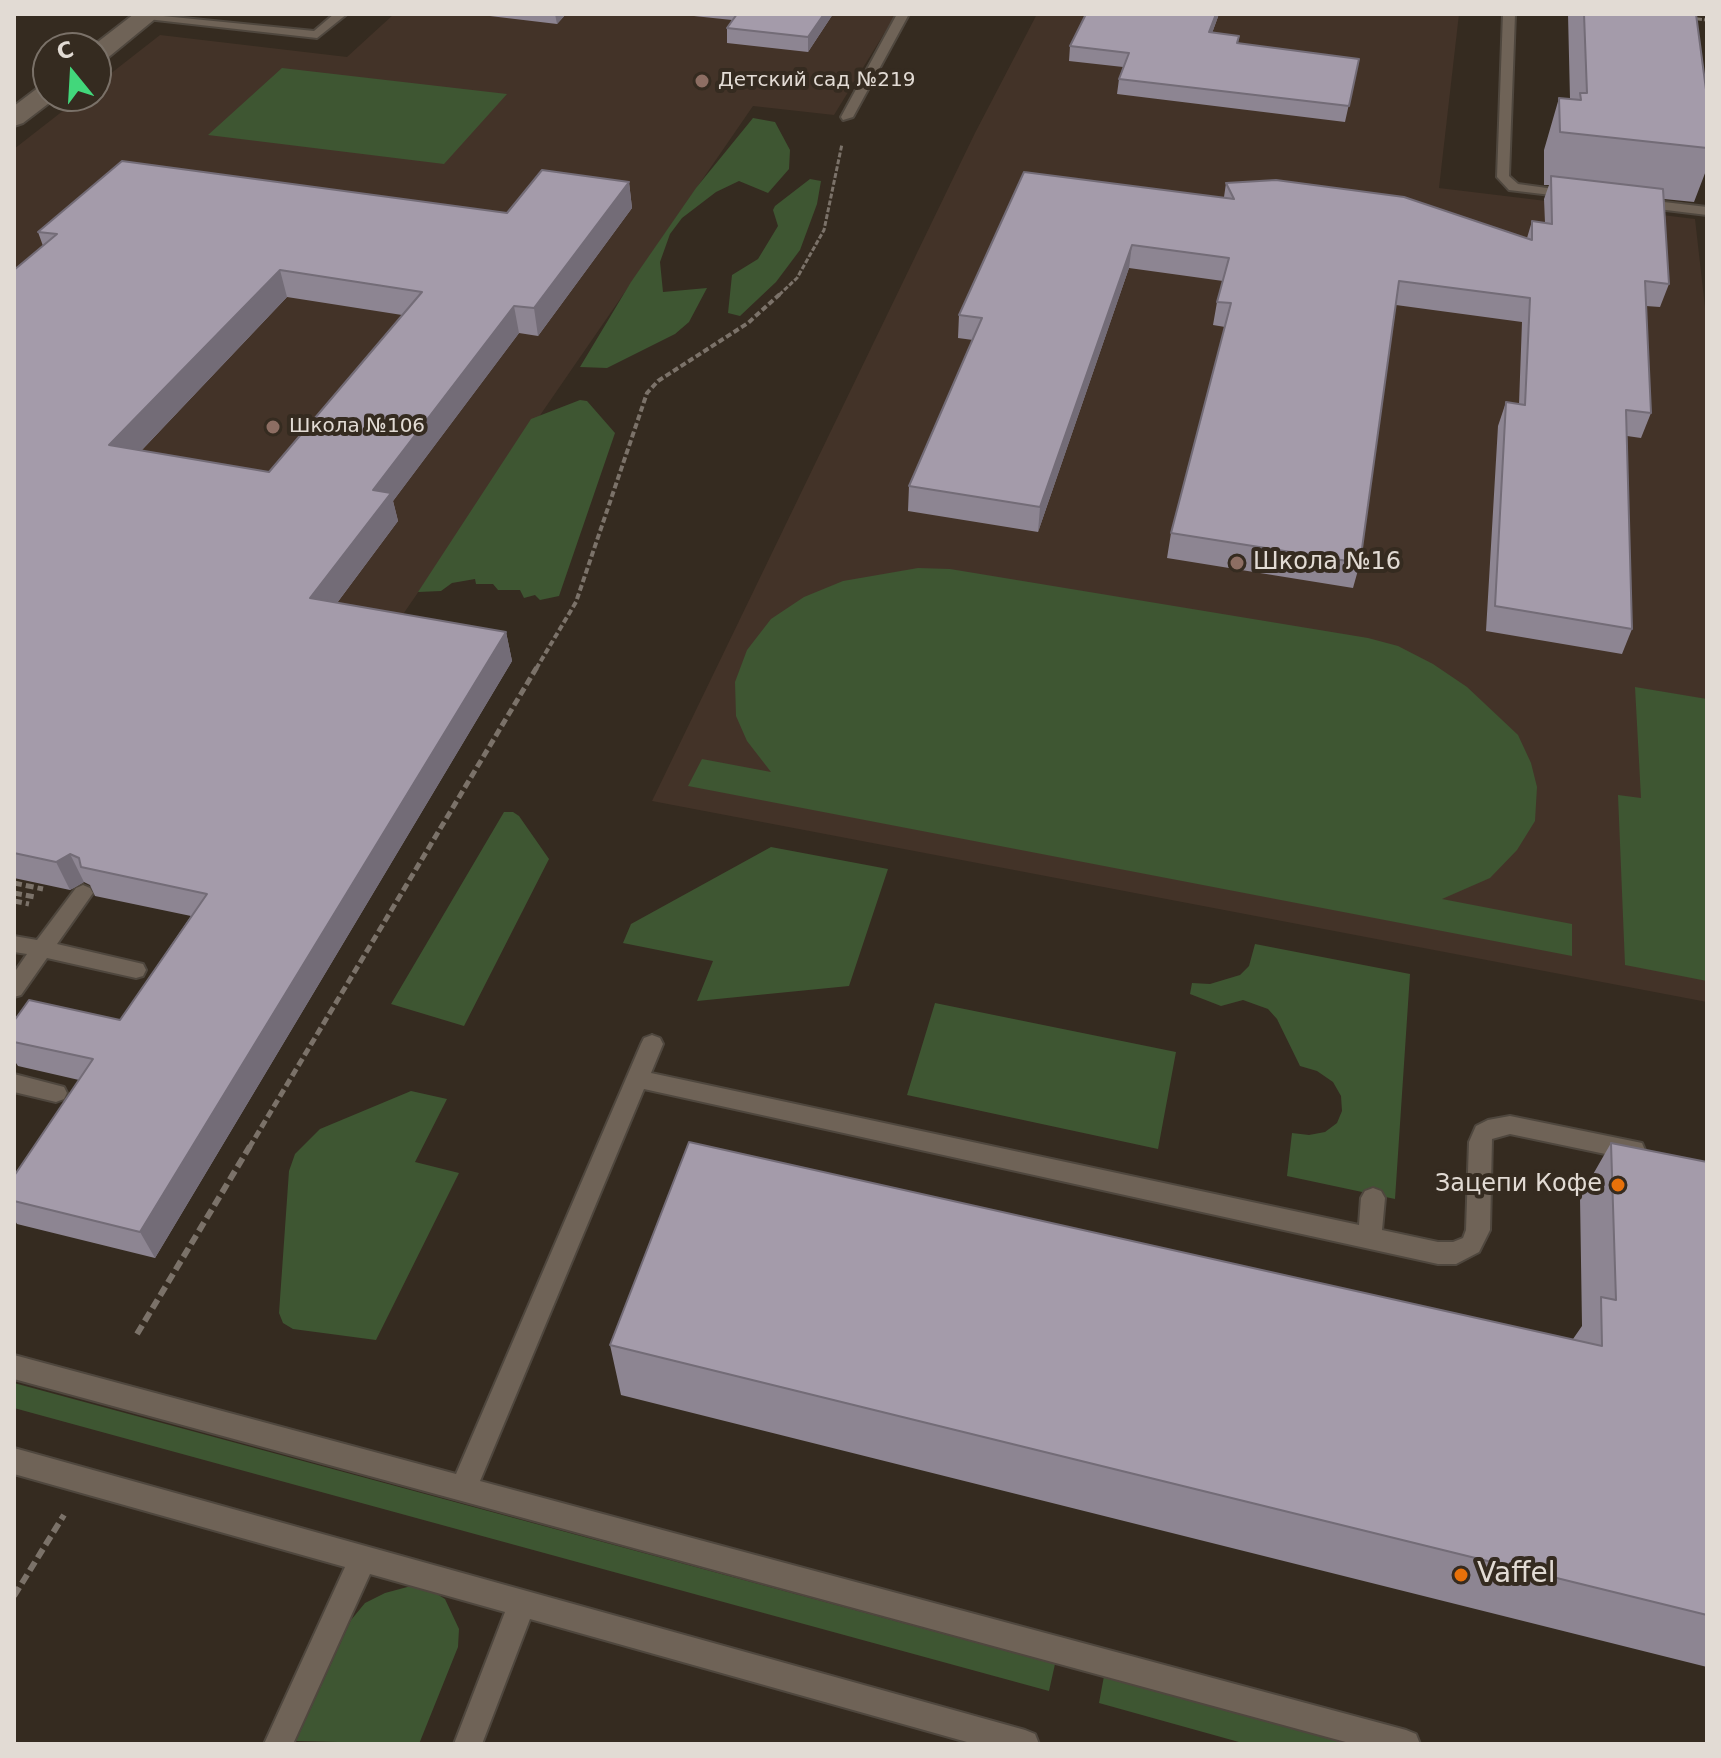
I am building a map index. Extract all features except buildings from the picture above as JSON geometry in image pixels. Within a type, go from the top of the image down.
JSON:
[{"type":"street","points":[[112,43],[148,15]]},
{"type":"street","points":[[14,118],[32,104]]},
{"type":"lane","points":[[148,15],[317,35],[341,14]]},
{"type":"lane","points":[[847,117],[903,14]]},
{"type":"lane","points":[[1509,14],[1503,177],[1514,187],[1587,197]]},
{"type":"lane","points":[[1617,201],[1707,211]]},
{"type":"lane","points":[[14,989],[83,893]]},
{"type":"lane","points":[[14,944],[136,970]]},
{"type":"lane","points":[[463,1489],[652,1044]]},
{"type":"lane","points":[[637,1079],[1438,1253],[1456,1253],[1471,1245],[1478,1230],[1480,1142],[1484,1133],[1496,1127],[1510,1125],[1663,1156]]},
{"type":"lane","points":[[14,1083],[56,1093]]},
{"type":"lane","points":[[1370,1239],[1373,1198]]},
{"type":"lane","points":[[14,1367],[1406,1744]]},
{"type":"lane","points":[[14,1461],[1025,1744]]},
{"type":"lane","points":[[278,1744],[363,1558]]},
{"type":"lane","points":[[468,1744],[522,1603]]},
{"type":"path","points":[[1678,17],[1707,20]]},
{"type":"path","points":[[137,1334],[576,602],[647,393],[658,381],[748,323],[797,278],[824,230],[847,117]]},
{"type":"path","points":[[14,883],[46,890],[53,879]]},
{"type":"path","points":[[14,893],[39,898],[34,905],[14,901]]},
{"type":"path","points":[[14,1596],[85,1481]]},
{"type":"shaded area","name":"Школа №106","points":[[394,14],[896,14],[834,115],[753,106],[386,639],[14,572],[14,149],[61,112],[112,112],[112,72],[160,35],[347,57]]},
{"type":"shaded area","name":"Школа №16","points":[[1037,14],[1459,14],[1439,188],[1695,219],[1707,325],[1707,1002],[652,801],[975,133]]},
{"type":"green space","points":[[282,68],[507,94],[444,164],[208,135]]},
{"type":"green space","points":[[753,118],[775,122],[790,150],[789,169],[768,193],[739,181],[716,192],[682,218],[670,234],[660,262],[663,292],[707,288],[689,322],[675,334],[607,368],[580,367],[631,282],[696,188]]},
{"type":"green space","points":[[810,179],[821,181],[817,204],[800,250],[776,282],[740,316],[728,313],[732,275],[758,259],[778,226],[773,210],[775,206]]},
{"type":"green space","points":[[580,400],[587,401],[615,433],[559,596],[540,600],[535,595],[524,598],[520,590],[498,590],[493,584],[476,584],[475,579],[452,583],[441,591],[418,592],[531,419]]},
{"type":"green space","points":[[918,568],[950,569],[1368,638],[1398,646],[1433,664],[1467,687],[1518,735],[1531,763],[1537,787],[1535,821],[1517,850],[1490,878],[1442,899],[1572,924],[1572,956],[688,786],[702,759],[771,772],[747,741],[736,716],[735,682],[747,650],[771,619],[804,597],[843,581]]},
{"type":"green space","points":[[1635,687],[1707,699],[1707,981],[1625,965],[1618,795],[1641,798]]},
{"type":"green space","points":[[504,812],[519,816],[549,859],[464,1026],[391,1004]]},
{"type":"green space","points":[[771,847],[888,869],[849,986],[697,1001],[713,961],[623,943],[631,924]]},
{"type":"green space","points":[[1255,944],[1410,974],[1395,1199],[1287,1176],[1292,1133],[1309,1135],[1325,1132],[1337,1123],[1342,1111],[1341,1096],[1333,1082],[1317,1071],[1300,1066],[1277,1019],[1268,1009],[1243,1000],[1221,1006],[1190,994],[1192,983],[1210,984],[1240,975],[1249,966]]},
{"type":"green space","points":[[935,1003],[1176,1052],[1158,1149],[907,1095]]},
{"type":"green space","points":[[411,1091],[447,1099],[415,1162],[459,1173],[376,1340],[293,1329],[283,1323],[279,1313],[289,1171],[295,1154],[320,1129]]},
{"type":"green space","points":[[14,1383],[1055,1664],[1049,1691],[14,1408]]},
{"type":"green space","points":[[411,1586],[429,1589],[445,1599],[459,1629],[458,1647],[419,1744],[296,1741],[351,1620],[365,1603],[385,1593]]},
{"type":"green space","points":[[1104,1676],[1352,1744],[1246,1744],[1099,1703]]},
{"type":"place","name":"Детский сад №219","points":[[702,81]]},
{"type":"place","name":"Школа №106","points":[[273,427]]},
{"type":"place","name":"Школа №16","points":[[1237,563]]},
{"type":"place","name":"Зацепи Кофе","points":[[1618,1185]]},
{"type":"place","name":"Vaffel","points":[[1461,1575]]}]
